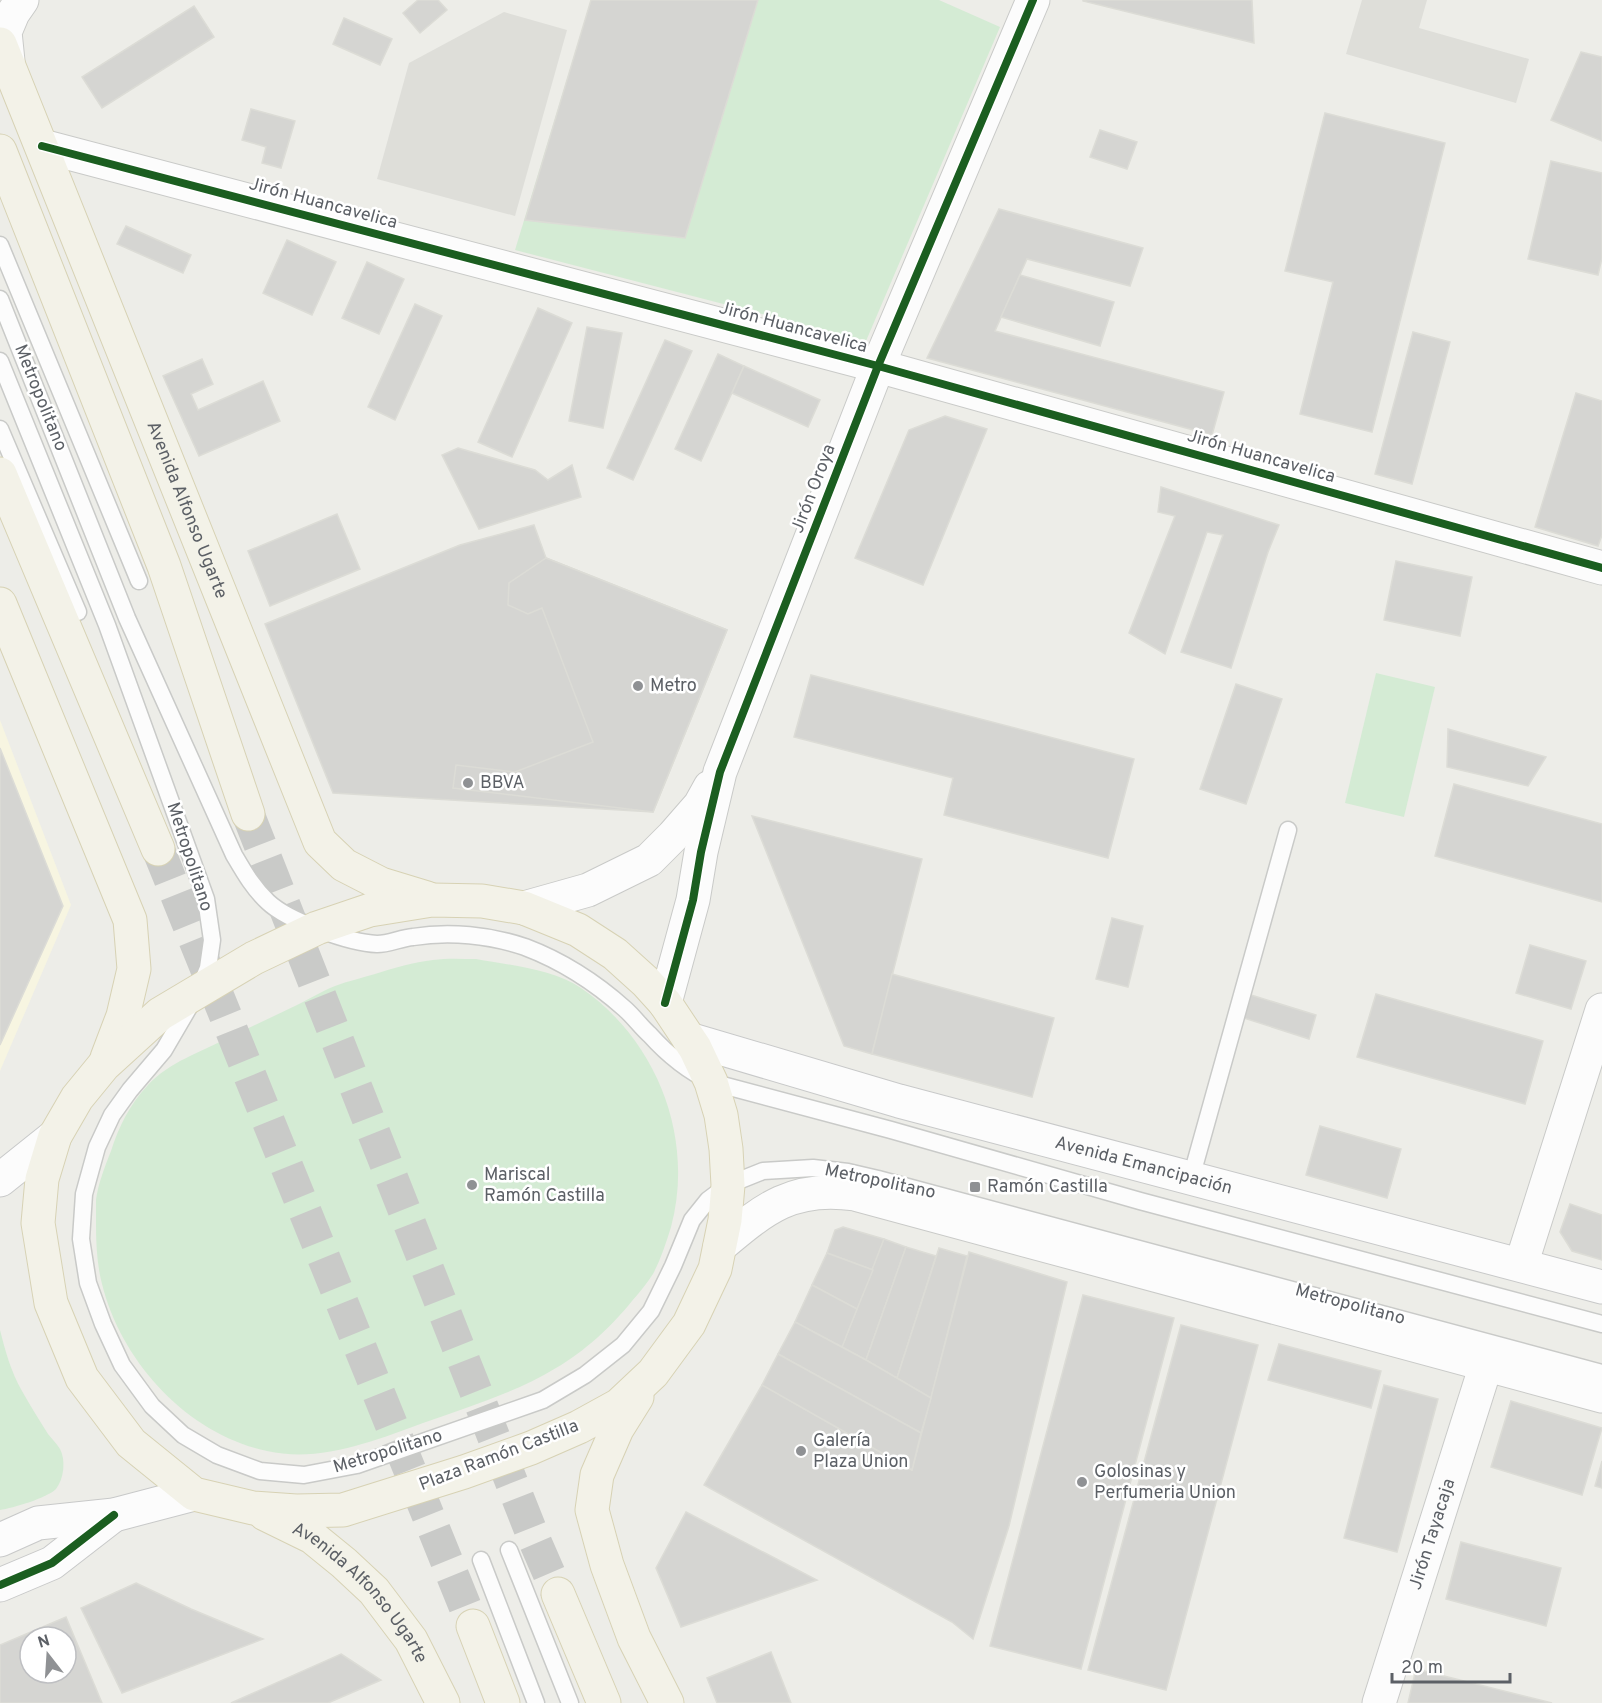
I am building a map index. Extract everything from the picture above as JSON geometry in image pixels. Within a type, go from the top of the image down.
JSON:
[{"type":"main road","name":"Avenida Alfonso Ugarte","points":[[4,52],[320,842],[344,865],[381,884],[432,900]]},
{"type":"main road","points":[[0,151],[164,566],[248,814]]},
{"type":"main road","points":[[0,474],[158,849]]},
{"type":"main road","points":[[0,604],[130,920],[134,969],[123,1016],[104,1065]]},
{"type":"main road","name":"Plaza Ramón Castilla","points":[[432,900],[482,901],[524,908],[578,930],[615,954],[646,982],[665,1003],[695,1048],[711,1082],[723,1126],[726,1149],[728,1185],[725,1220],[715,1269],[689,1324],[653,1373],[619,1405],[579,1427],[531,1448],[464,1472],[343,1510],[296,1511],[253,1508],[194,1494],[131,1443],[82,1378],[51,1303],[38,1223],[42,1179],[55,1136],[77,1098],[104,1065],[160,1014],[254,958],[317,928],[370,910],[432,900]]},
{"type":"main road","points":[[653,1373],[617,1429],[597,1475],[592,1510],[607,1565],[634,1638],[667,1703]]},
{"type":"main road","name":"Avenida Alfonso Ugarte","points":[[253,1508],[312,1537],[374,1591],[411,1640],[443,1703]]},
{"type":"main road","points":[[558,1594],[604,1703]]},
{"type":"main road","points":[[473,1626],[502,1702]]},
{"type":"main road","points":[[588,1664],[609,1703]]},
{"type":"street","points":[[4,52],[5,32],[13,13],[22,0]]},
{"type":"street","name":"Jirón Oroya","points":[[665,1003],[693,900],[701,852],[720,772],[878,366],[1033,0]]},
{"type":"street","name":"Jirón Huancavelica","points":[[42,146],[878,366],[1602,568]]},
{"type":"street","name":"Jirón Oroya","points":[[524,908],[588,890],[649,860],[700,805],[720,772]]},
{"type":"street","points":[[1521,1265],[1602,1010]]},
{"type":"street","name":"Avenida Emancipación","points":[[689,1039],[899,1101],[1602,1287]]},
{"type":"street","points":[[0,1180],[55,1136]]},
{"type":"street","points":[[720,1246],[755,1218],[790,1198],[815,1192],[848,1193],[1602,1396]]},
{"type":"street","name":"Jirón Tayacaja","points":[[1379,1703],[1486,1365]]},
{"type":"street","points":[[0,1540],[38,1523],[114,1515],[194,1494]]},
{"type":"street","points":[[0,1585],[52,1563],[114,1515]]},
{"type":"lane","name":"Metropolitano","points":[[0,245],[139,581]]},
{"type":"lane","name":"Metropolitano","points":[[0,299],[127,618],[234,855],[248,880],[270,904],[289,916],[317,928],[355,940],[378,944],[411,937],[442,934],[481,937],[524,947],[576,972],[626,1010],[675,1061],[711,1082],[891,1130],[1140,1201],[1602,1324]]},
{"type":"lane","name":"Metropolitano","points":[[0,361],[107,625],[206,898],[212,940],[208,968],[199,990],[164,1050],[112,1115],[98,1147],[84,1194],[81,1239],[88,1283],[122,1365],[152,1406],[183,1435],[217,1455],[260,1471],[304,1475],[357,1465],[543,1400],[585,1375],[623,1345],[651,1311],[674,1266],[692,1220],[708,1200],[728,1185],[763,1171],[813,1168],[848,1172],[1602,1373]]},
{"type":"lane","points":[[0,429],[78,612]]},
{"type":"lane","points":[[1191,1178],[1288,830]]},
{"type":"lane","points":[[509,1550],[570,1703]]},
{"type":"lane","points":[[481,1560],[536,1703]]},
{"type":"shaded area","points":[[1362,0],[1427,0],[1419,28],[1529,59],[1516,103],[1346,54]]},
{"type":"shaded area","points":[[504,12],[567,30],[515,216],[377,179],[409,63]]},
{"type":"shaded area","points":[[0,720],[71,905],[0,1071]]},
{"type":"green space","points":[[591,0],[939,0],[1000,27],[866,341],[515,250]]},
{"type":"green space","points":[[1376,673],[1435,687],[1404,817],[1345,803]]},
{"type":"green space","points":[[476,959],[544,972],[581,988],[608,1010],[630,1035],[649,1063],[664,1094],[673,1126],[678,1159],[677,1193],[671,1227],[653,1274],[607,1329],[556,1368],[508,1392],[385,1437],[327,1452],[287,1454],[267,1451],[238,1442],[210,1429],[162,1390],[141,1366],[111,1313],[102,1284],[97,1247],[96,1200],[104,1169],[126,1116],[148,1085],[175,1064],[330,988],[419,962]]},
{"type":"green space","points":[[0,1330],[18,1384],[48,1434],[60,1449],[63,1464],[61,1480],[52,1492],[30,1502],[0,1510]]},
{"type":"building","points":[[418,0],[438,0],[447,10],[420,33],[403,13]]},
{"type":"building","points":[[591,0],[758,0],[685,238],[525,220]]},
{"type":"building","points":[[1083,0],[1252,0],[1254,43],[1083,1]]},
{"type":"building","points":[[194,6],[214,37],[102,108],[82,77]]},
{"type":"building","points":[[344,18],[392,39],[380,65],[333,44]]},
{"type":"building","points":[[1581,52],[1602,57],[1602,141],[1551,120]]},
{"type":"building","points":[[251,109],[295,121],[281,168],[262,163],[266,147],[242,140]]},
{"type":"building","points":[[1325,113],[1445,143],[1372,432],[1300,414],[1333,282],[1285,271]]},
{"type":"building","points":[[1100,130],[1137,142],[1127,169],[1090,157]]},
{"type":"building","points":[[1551,161],[1602,173],[1602,258],[1598,275],[1528,259]]},
{"type":"building","points":[[999,209],[1143,248],[1130,286],[1027,259],[995,331],[1224,392],[1212,435],[927,358]]},
{"type":"building","points":[[126,226],[191,255],[183,273],[117,244]]},
{"type":"building","points":[[287,240],[336,262],[312,315],[263,293]]},
{"type":"building","points":[[367,262],[404,279],[379,334],[342,318]]},
{"type":"building","points":[[1020,275],[1114,302],[1100,346],[1001,317]]},
{"type":"building","points":[[415,304],[442,316],[395,420],[368,407]]},
{"type":"building","points":[[538,308],[572,323],[512,457],[478,442]]},
{"type":"building","points":[[587,327],[622,333],[603,428],[569,421]]},
{"type":"building","points":[[1413,332],[1450,342],[1412,484],[1375,474]]},
{"type":"building","points":[[665,340],[692,351],[633,480],[607,468]]},
{"type":"building","points":[[718,354],[744,366],[701,461],[675,449]]},
{"type":"building","points":[[202,359],[213,384],[191,394],[198,410],[263,381],[280,421],[199,456],[163,376]]},
{"type":"building","points":[[744,366],[820,400],[808,427],[732,393]]},
{"type":"building","points":[[1576,393],[1602,401],[1602,535],[1598,546],[1535,527]]},
{"type":"building","points":[[945,416],[987,429],[923,585],[855,558],[909,430]]},
{"type":"building","points":[[458,448],[535,470],[548,480],[572,465],[581,497],[479,529],[442,455]]},
{"type":"building","points":[[1161,487],[1279,525],[1268,552],[1231,668],[1181,652],[1223,535],[1207,532],[1165,654],[1129,633],[1175,516],[1158,512]]},
{"type":"building","points":[[337,514],[360,569],[270,606],[248,551]]},
{"type":"building","points":[[534,525],[546,558],[727,630],[653,812],[333,793],[265,624],[460,545]]},
{"type":"building","name":"Metro","points":[[546,558],[727,630],[653,812],[453,788],[456,765],[515,772],[593,742],[542,608],[528,614],[508,605],[509,583]]},
{"type":"building","points":[[1396,561],[1472,577],[1460,636],[1384,620]]},
{"type":"building","points":[[811,675],[1134,759],[1108,858],[944,815],[953,778],[794,737]]},
{"type":"building","points":[[1236,684],[1282,699],[1246,804],[1200,789]]},
{"type":"building","points":[[1448,729],[1546,757],[1528,786],[1447,767]]},
{"type":"building","points":[[0,748],[63,906],[0,1045]]},
{"type":"building","points":[[1454,784],[1602,824],[1602,902],[1435,856]]},
{"type":"building","points":[[752,816],[922,859],[872,1054],[844,1046]]},
{"type":"building","points":[[1112,918],[1143,926],[1128,987],[1096,979]]},
{"type":"building","points":[[1530,945],[1586,961],[1571,1009],[1516,993]]},
{"type":"building","points":[[892,974],[1054,1018],[1032,1097],[872,1054]]},
{"type":"building","points":[[1376,994],[1543,1041],[1525,1104],[1357,1057]]},
{"type":"building","points":[[1251,995],[1316,1015],[1309,1039],[1244,1018]]},
{"type":"building","points":[[1320,1126],[1401,1149],[1387,1198],[1306,1175]]},
{"type":"building","points":[[1570,1204],[1602,1215],[1602,1260],[1572,1251],[1560,1232]]},
{"type":"building","points":[[843,1227],[884,1239],[873,1270],[827,1253],[835,1230]]},
{"type":"building","points":[[884,1239],[906,1247],[866,1360],[842,1347]]},
{"type":"building","points":[[906,1247],[936,1256],[897,1378],[866,1360]]},
{"type":"building","points":[[939,1248],[967,1256],[931,1398],[897,1378]]},
{"type":"building","name":"Galería Plaza Union","points":[[969,1252],[1067,1282],[1009,1526],[973,1639],[952,1622],[704,1485],[762,1385],[912,1470]]},
{"type":"building","points":[[827,1253],[873,1270],[857,1309],[812,1285]]},
{"type":"building","points":[[812,1285],[857,1309],[842,1347],[795,1322]]},
{"type":"building","name":"Golosinas y Perfumeria Union","points":[[1083,1295],[1174,1318],[1081,1669],[990,1646]]},
{"type":"building","points":[[795,1322],[931,1398],[921,1433],[778,1354]]},
{"type":"building","points":[[1181,1325],[1258,1345],[1166,1690],[1088,1670]]},
{"type":"building","points":[[1279,1344],[1381,1371],[1371,1408],[1268,1380]]},
{"type":"building","points":[[778,1354],[921,1433],[912,1470],[762,1385]]},
{"type":"building","points":[[1384,1385],[1438,1399],[1397,1552],[1344,1538]]},
{"type":"building","points":[[1511,1401],[1602,1428],[1582,1495],[1491,1467]]},
{"type":"building","points":[[1602,1461],[1602,1488],[1595,1486]]},
{"type":"building","points":[[686,1512],[817,1580],[681,1627],[656,1568]]},
{"type":"building","points":[[1461,1542],[1561,1568],[1546,1626],[1446,1599]]},
{"type":"building","points":[[136,1583],[263,1639],[122,1693],[81,1608]]},
{"type":"building","points":[[66,1617],[69,1625],[47,1625]]},
{"type":"building","points":[[18,1637],[18,1685],[78,1685],[78,1646],[102,1703],[0,1703],[0,1645]]},
{"type":"building","points":[[771,1652],[791,1703],[717,1703],[707,1678]]},
{"type":"building","points":[[341,1654],[381,1680],[328,1703],[231,1703]]},
{"type":"building","points":[[1416,1669],[1552,1703],[1408,1703]]},
{"type":"tunnel","points":[[248,814],[534,1539],[558,1594]]},
{"type":"tunnel","points":[[158,849],[473,1626]]},
{"type":"cycle path","points":[[665,1003],[693,900],[701,852],[720,772],[878,366],[1033,0]]},
{"type":"cycle path","points":[[42,146],[878,366],[1602,568]]},
{"type":"cycle path","points":[[0,1585],[52,1563],[114,1515]]},
{"type":"place","name":"Metro","points":[[638,686]]},
{"type":"place","name":"BBVA","points":[[468,783]]},
{"type":"place","name":"Mariscal Ramón Castilla","points":[[472,1185]]},
{"type":"place","name":"Ramón Castilla","points":[[975,1187]]},
{"type":"place","name":"Galería Plaza Union","points":[[801,1451]]},
{"type":"place","name":"Golosinas y Perfumeria Union","points":[[1082,1482]]}]
